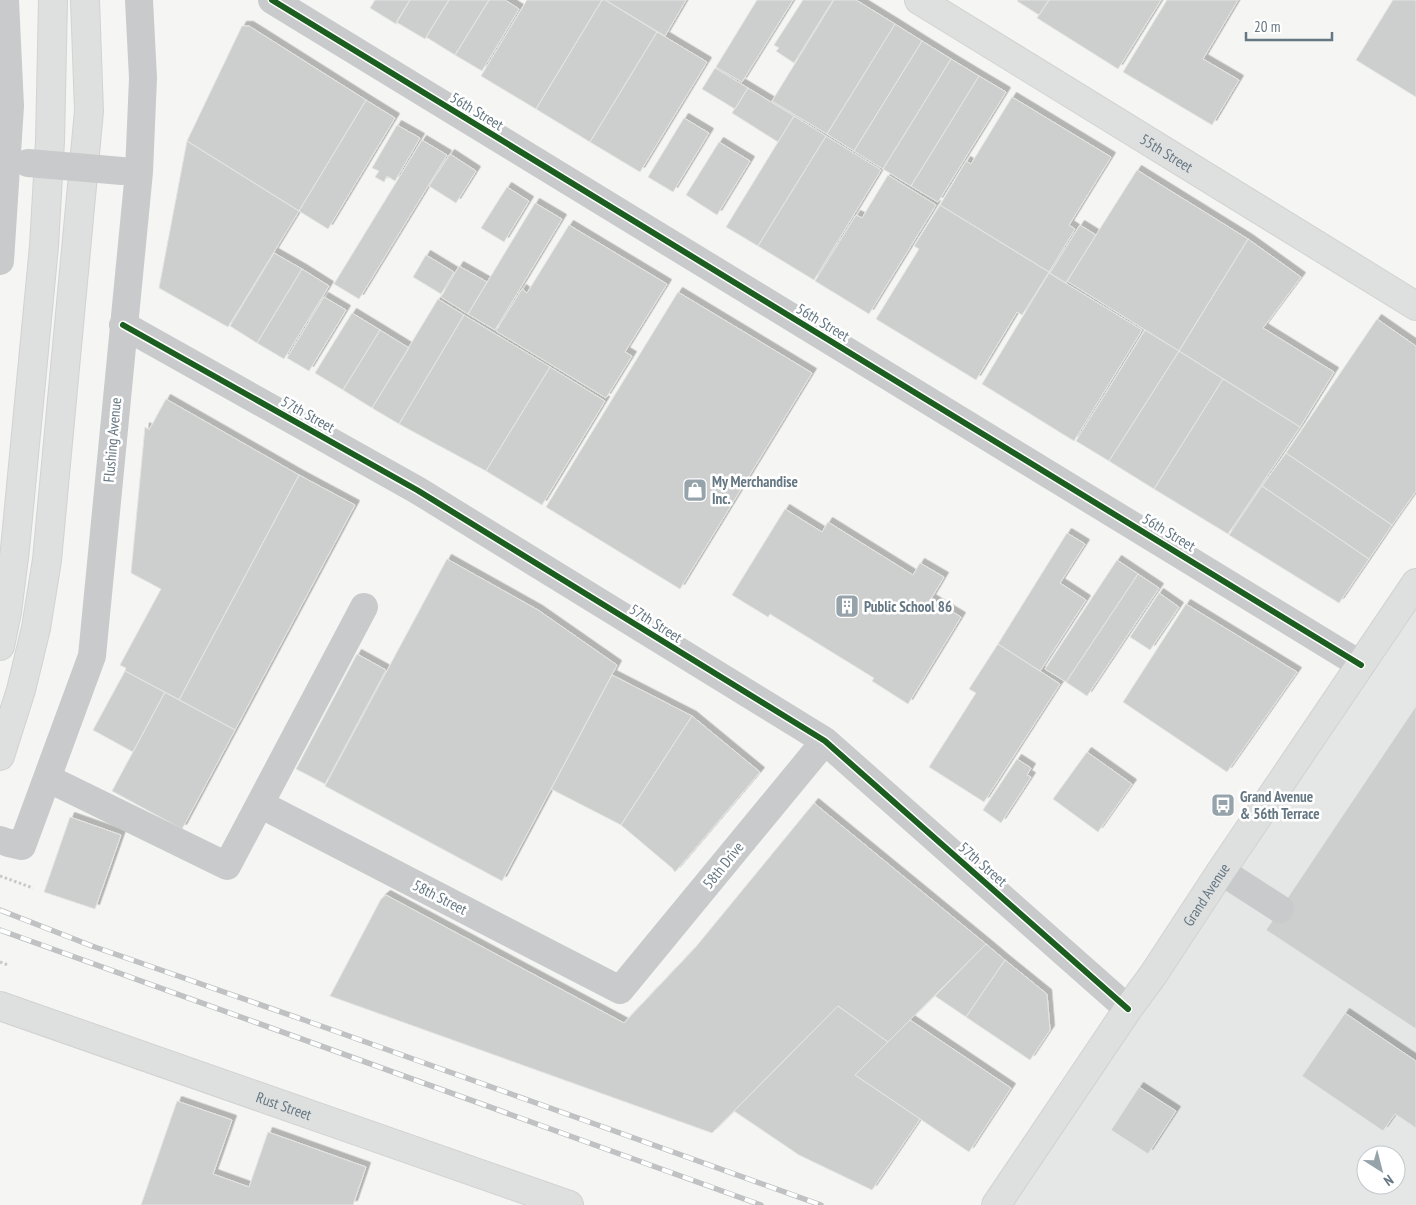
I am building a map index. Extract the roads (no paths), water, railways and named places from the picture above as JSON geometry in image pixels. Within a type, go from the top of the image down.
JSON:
[{"type":"main road","points":[[0,646],[7,612],[15,549],[44,246],[50,142],[53,0]]},
{"type":"main road","points":[[0,756],[24,681],[36,628],[47,560],[89,111],[85,0]]},
{"type":"main road","name":"55th Street","points":[[919,0],[1416,306]]},
{"type":"main road","name":"Grand Avenue","points":[[996,1205],[1128,1008],[1154,975],[1221,871],[1416,583]]},
{"type":"main road","name":"Rust Street","points":[[0,1006],[530,1199],[569,1205]]},
{"type":"street","name":"Flushing Avenue","points":[[5,841],[22,846],[92,656],[123,325],[131,171],[143,78],[139,0]]},
{"type":"street","name":"56th Street","points":[[272,0],[1361,664]]},
{"type":"street","points":[[0,261],[18,162],[10,106],[3,7]]},
{"type":"street","points":[[18,162],[131,171]]},
{"type":"street","name":"57th Street","points":[[123,325],[417,490],[825,741],[1128,1008]]},
{"type":"street","points":[[47,778],[226,866],[364,607]]},
{"type":"street","name":"58th Drive","points":[[620,990],[825,741]]},
{"type":"street","name":"58th Street","points":[[260,804],[620,990]]},
{"type":"street","points":[[1221,871],[1280,909]]},
{"type":"railway","points":[[0,910],[92,946],[821,1205]]},
{"type":"railway","points":[[0,930],[761,1205]]},
{"type":"place","name":"My Merchandise Inc.","points":[[695,490]]},
{"type":"place","name":"Public School 86","points":[[847,606]]},
{"type":"place","name":"Grand Avenue & 56th Terrace","points":[[1223,805]]}]
